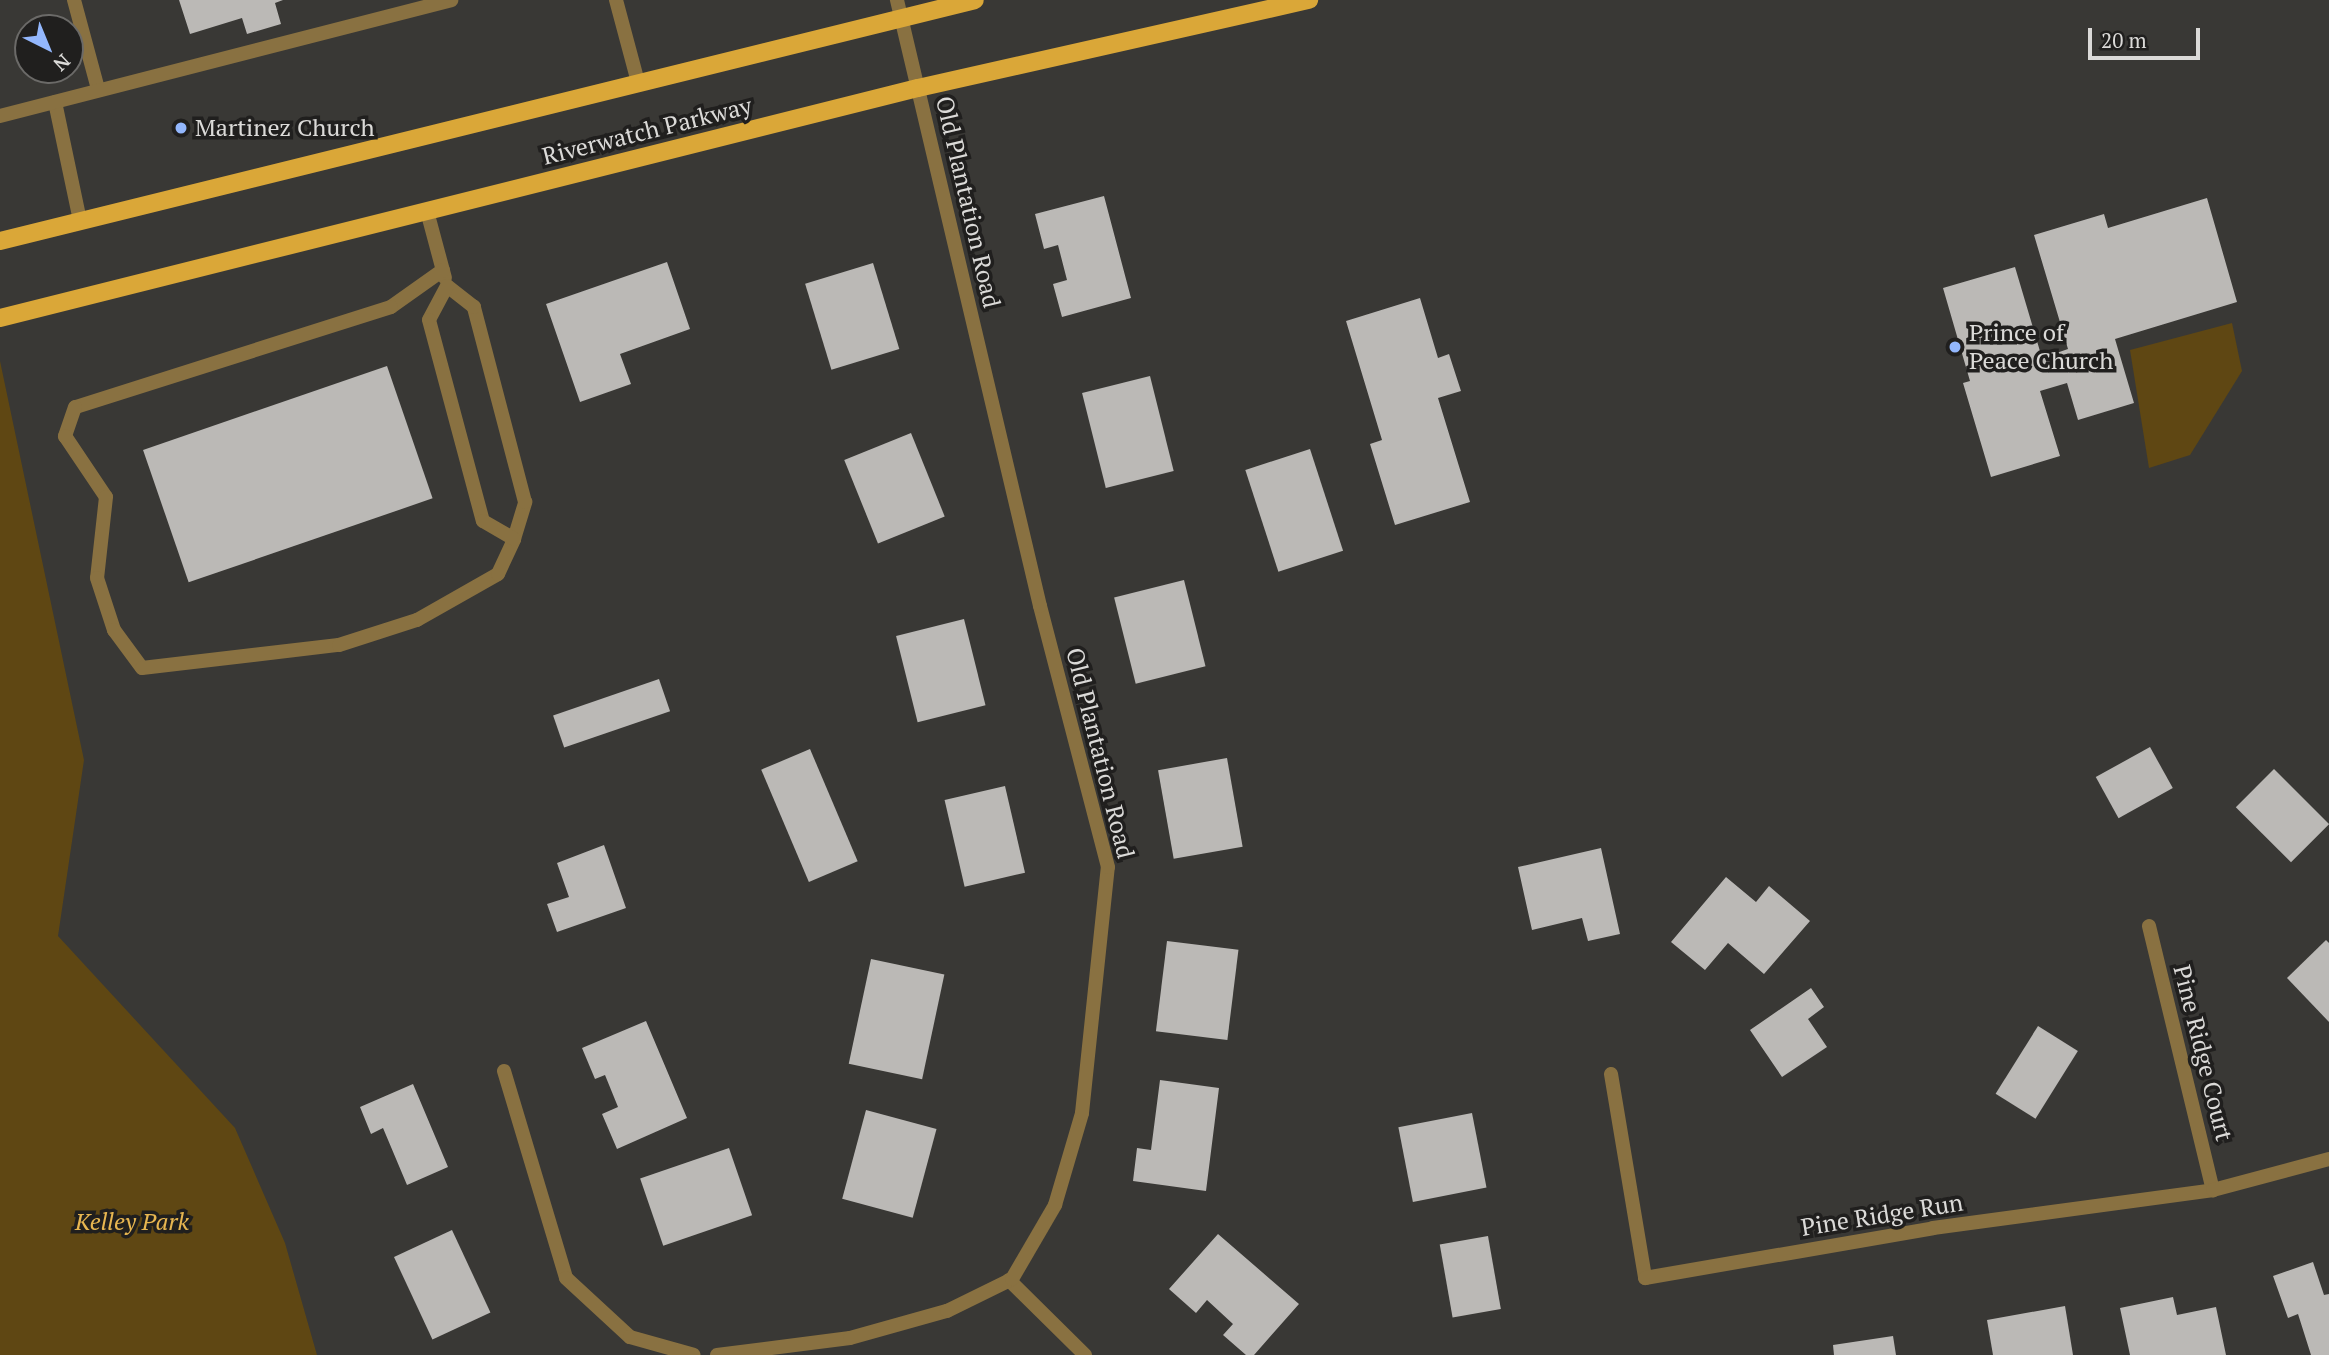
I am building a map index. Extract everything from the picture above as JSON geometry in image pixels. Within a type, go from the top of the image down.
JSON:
[{"type":"main road","name":"Riverwatch Parkway","points":[[0,242],[638,82],[899,8],[975,0]]},
{"type":"main road","name":"Riverwatch Parkway","points":[[0,318],[918,88],[1309,0]]},
{"type":"street","points":[[74,0],[98,89]]},
{"type":"street","points":[[0,116],[451,0]]},
{"type":"street","points":[[616,0],[638,82]]},
{"type":"street","name":"Old Plantation Road","points":[[899,8],[1037,592],[1108,867],[1082,1114],[1055,1205],[1010,1280]]},
{"type":"street","points":[[55,102],[80,221]]},
{"type":"street","points":[[427,211],[443,270],[447,286],[474,307],[525,502],[514,538],[498,574],[417,620],[339,645],[142,668],[114,629],[97,578],[106,497],[65,436],[75,407],[391,307],[443,270]]},
{"type":"street","points":[[447,286],[429,320],[483,521],[514,538]]},
{"type":"street","name":"Pine Ridge Court","points":[[2149,926],[2213,1190]]},
{"type":"street","points":[[504,1071],[566,1278],[629,1337],[694,1355]]},
{"type":"street","name":"Pine Ridge Run","points":[[1611,1074],[1645,1278],[1933,1228],[2213,1190],[2329,1159]]},
{"type":"street","points":[[717,1355],[850,1338],[947,1311],[1010,1280],[1085,1355]]},
{"type":"green space","points":[[2232,323],[2242,371],[2190,455],[2149,468],[2130,350]]},
{"type":"green space","name":"Kelley Park","points":[[0,361],[84,760],[58,936],[235,1128],[285,1243],[317,1355],[0,1355]]},
{"type":"building","points":[[179,0],[283,0],[275,3],[281,24],[247,34],[242,18],[190,34]]},
{"type":"building","points":[[1104,196],[1131,298],[1062,317],[1053,284],[1067,280],[1058,245],[1044,249],[1035,214]]},
{"type":"building","points":[[2207,198],[2237,302],[2115,339],[2134,403],[2078,420],[2067,383],[2040,391],[2060,456],[1991,477],[1963,383],[1970,381],[1943,288],[2015,267],[2042,358],[2068,349],[2034,235],[2104,214],[2108,228]]},
{"type":"building","points":[[667,262],[690,329],[620,354],[631,384],[580,402],[546,304]]},
{"type":"building","points":[[873,263],[899,349],[831,370],[805,284]]},
{"type":"building","points":[[1420,298],[1438,358],[1449,354],[1461,391],[1438,398],[1470,502],[1395,525],[1370,444],[1382,440],[1346,321]]},
{"type":"building","points":[[387,366],[433,498],[189,582],[143,450]]},
{"type":"building","points":[[1150,376],[1174,471],[1106,488],[1082,393]]},
{"type":"building","points":[[911,433],[945,516],[878,543],[844,460]]},
{"type":"building","points":[[1310,449],[1343,551],[1278,572],[1245,470]]},
{"type":"building","points":[[1184,580],[1206,666],[1136,684],[1114,597]]},
{"type":"building","points":[[964,619],[986,705],[918,722],[896,636]]},
{"type":"building","points":[[659,679],[670,711],[564,748],[553,715]]},
{"type":"building","points":[[2150,747],[2173,788],[2119,818],[2096,777]]},
{"type":"building","points":[[810,749],[858,861],[809,882],[761,770]]},
{"type":"building","points":[[1227,758],[1243,847],[1174,859],[1158,770]]},
{"type":"building","points":[[2274,769],[2329,824],[2291,862],[2236,807]]},
{"type":"building","points":[[1005,786],[1025,873],[965,887],[945,800]]},
{"type":"building","points":[[604,845],[626,908],[557,932],[547,904],[569,897],[557,863]]},
{"type":"building","points":[[1601,848],[1620,934],[1588,941],[1582,918],[1532,930],[1518,867]]},
{"type":"building","points":[[1726,877],[1756,902],[1769,886],[1810,921],[1764,974],[1728,943],[1705,970],[1671,942]]},
{"type":"building","points":[[2326,940],[2329,943],[2329,1022],[2287,978]]},
{"type":"building","points":[[1167,941],[1238,950],[1227,1040],[1156,1031]]},
{"type":"building","points":[[871,959],[944,975],[922,1079],[849,1064]]},
{"type":"building","points":[[1811,988],[1824,1007],[1808,1019],[1827,1047],[1782,1077],[1750,1030]]},
{"type":"building","points":[[646,1021],[687,1118],[617,1149],[602,1114],[618,1107],[605,1075],[595,1079],[582,1048]]},
{"type":"building","points":[[2038,1026],[2078,1051],[2035,1119],[1996,1094]]},
{"type":"building","points":[[1160,1080],[1219,1088],[1206,1191],[1133,1181],[1137,1148],[1151,1150]]},
{"type":"building","points":[[413,1084],[448,1167],[407,1185],[383,1128],[371,1134],[360,1107]]},
{"type":"building","points":[[866,1110],[937,1129],[913,1218],[842,1199]]},
{"type":"building","points":[[1472,1113],[1487,1188],[1413,1202],[1398,1127]]},
{"type":"building","points":[[729,1148],[752,1215],[663,1246],[640,1179]]},
{"type":"building","points":[[452,1230],[490,1312],[432,1340],[394,1257]]},
{"type":"building","points":[[1218,1234],[1299,1304],[1254,1355],[1246,1355],[1223,1335],[1233,1324],[1207,1300],[1196,1313],[1169,1289]]},
{"type":"building","points":[[1488,1236],[1501,1309],[1453,1317],[1440,1245]]},
{"type":"building","points":[[2313,1262],[2324,1295],[2329,1294],[2329,1355],[2311,1355],[2298,1314],[2288,1318],[2273,1276]]},
{"type":"building","points":[[2173,1297],[2177,1315],[2216,1307],[2226,1355],[2130,1355],[2120,1308]]},
{"type":"building","points":[[2065,1306],[2073,1355],[1993,1355],[1987,1320]]},
{"type":"building","points":[[1893,1336],[1896,1355],[1834,1355],[1833,1345]]},
{"type":"place","name":"Martinez Church","points":[[181,128]]},
{"type":"place","name":"Prince of Peace Church","points":[[1955,347]]}]
